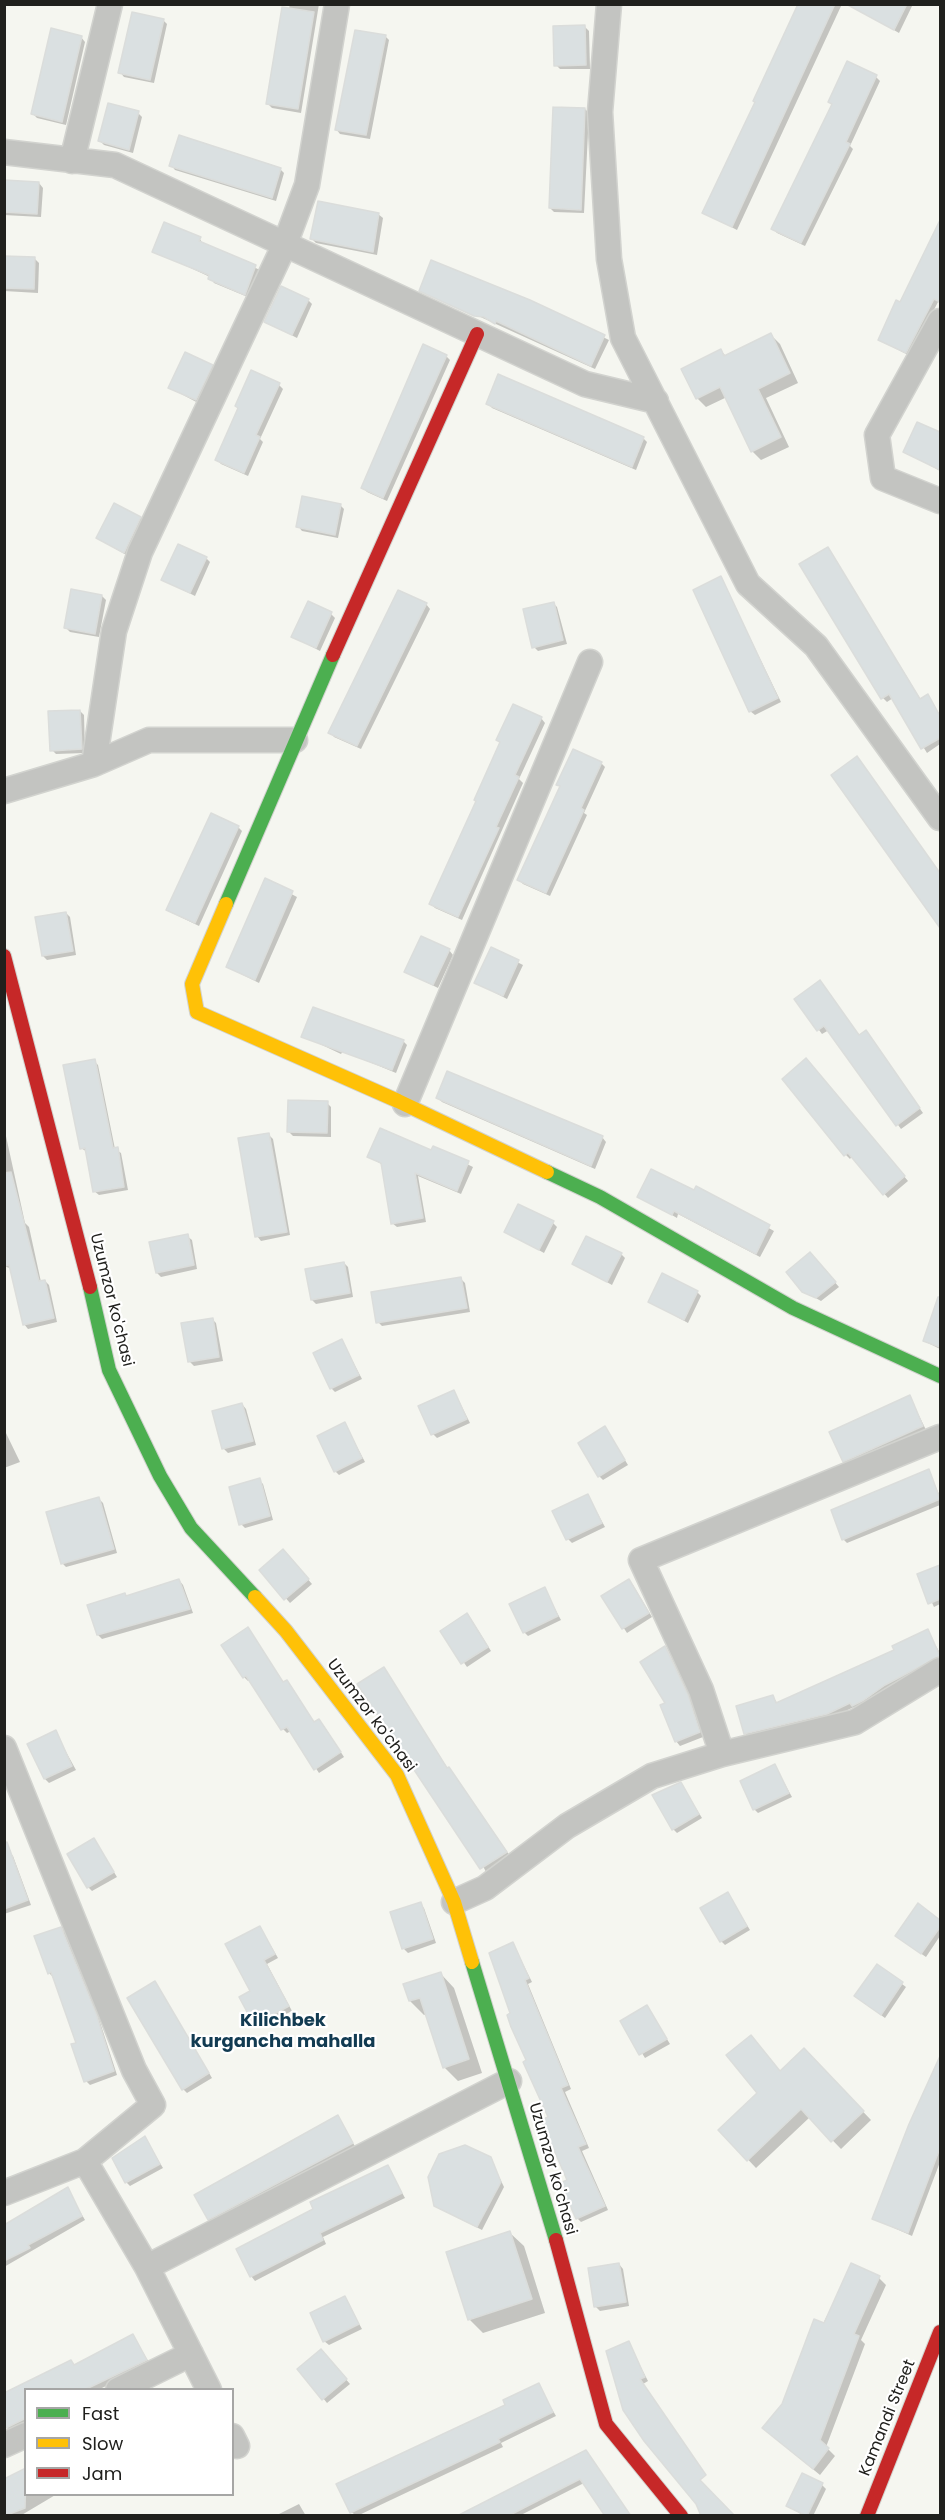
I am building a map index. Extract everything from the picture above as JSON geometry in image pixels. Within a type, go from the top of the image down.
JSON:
[{"type":"street","points":[[72,161],[110,4]]},
{"type":"street","points":[[94,764],[114,631],[140,552],[285,244],[307,185],[337,4]]},
{"type":"street","points":[[609,4],[600,111],[609,259],[623,338],[748,584],[816,646],[940,818]]},
{"type":"street","points":[[4,152],[115,165],[585,384],[656,401]]},
{"type":"street","points":[[940,321],[877,435],[883,478],[940,501]]},
{"type":"street","points":[[477,334],[296,740],[192,984],[197,1012],[405,1104],[600,1197],[793,1308],[940,1376]]},
{"type":"street","points":[[405,1104],[590,662]]},
{"type":"street","points":[[4,791],[94,764],[149,740],[296,740]]},
{"type":"street","name":"Uzumzor ko'chasi","points":[[4,956],[15,1036],[110,1370],[160,1476],[191,1528],[286,1631],[397,1775],[454,1902],[509,2081],[606,2424],[681,2516]]},
{"type":"street","points":[[722,1754],[701,1690],[641,1560],[940,1437]]},
{"type":"street","points":[[454,1902],[485,1888],[567,1826],[652,1776],[722,1754],[855,1722],[940,1670]]},
{"type":"street","points":[[4,1748],[134,2070],[153,2105],[85,2161],[4,2193]]},
{"type":"street","points":[[147,2267],[509,2081]]},
{"type":"street","points":[[85,2161],[147,2267],[208,2388]]},
{"type":"street","name":"Kamandi Street","points":[[867,2516],[931,2381],[940,2332]]},
{"type":"street","points":[[122,2388],[191,2354]]},
{"type":"street","points":[[4,2445],[24,2436]]},
{"type":"building","points":[[798,4],[835,4],[732,227],[702,213],[755,102],[753,101]]},
{"type":"building","points":[[846,4],[907,4],[894,30]]},
{"type":"building","points":[[282,7],[314,12],[298,109],[266,104]]},
{"type":"building","points":[[132,12],[164,19],[150,80],[118,73]]},
{"type":"building","points":[[585,25],[586,65],[554,66],[553,26]]},
{"type":"building","points":[[51,28],[82,36],[62,122],[31,114]]},
{"type":"building","points":[[355,30],[386,35],[366,135],[335,130]]},
{"type":"building","points":[[847,61],[877,75],[846,142],[850,144],[801,243],[771,229],[832,104],[828,102]]},
{"type":"building","points":[[108,103],[139,111],[129,150],[98,141]]},
{"type":"building","points":[[553,107],[585,108],[581,210],[549,208]]},
{"type":"building","points":[[179,135],[281,168],[272,198],[169,166]]},
{"type":"building","points":[[4,180],[39,182],[37,214],[4,212]]},
{"type":"building","points":[[318,201],[379,213],[373,252],[310,239]]},
{"type":"building","points":[[940,220],[940,302],[934,299],[906,353],[878,340],[896,300],[900,302]]},
{"type":"building","points":[[164,222],[201,237],[199,241],[256,265],[245,295],[208,279],[209,275],[152,252]]},
{"type":"building","points":[[4,256],[35,257],[34,289],[4,288]]},
{"type":"building","points":[[431,260],[530,300],[605,335],[591,366],[496,321],[495,324],[484,317],[474,316],[419,291]]},
{"type":"building","points":[[281,286],[309,299],[292,335],[264,322]]},
{"type":"building","points":[[771,333],[790,373],[758,389],[781,437],[751,452],[720,387],[696,399],[681,369],[721,349],[724,356]]},
{"type":"building","points":[[423,344],[447,355],[383,498],[361,488]]},
{"type":"building","points":[[185,352],[213,365],[196,400],[168,388]]},
{"type":"building","points":[[251,370],[280,383],[256,435],[260,437],[244,473],[215,460],[238,408],[235,406]]},
{"type":"building","points":[[498,374],[644,437],[632,467],[486,404]]},
{"type":"building","points":[[917,422],[940,432],[940,470],[903,452]]},
{"type":"building","points":[[302,496],[341,504],[335,535],[296,527]]},
{"type":"building","points":[[114,503],[141,517],[124,553],[96,538]]},
{"type":"building","points":[[178,544],[207,557],[190,593],[161,580]]},
{"type":"building","points":[[828,547],[920,699],[928,694],[940,716],[940,738],[921,749],[889,694],[881,699],[799,564]]},
{"type":"building","points":[[721,576],[778,698],[749,712],[693,590]]},
{"type":"building","points":[[71,589],[102,595],[95,634],[64,628]]},
{"type":"building","points":[[398,590],[427,603],[357,746],[328,733]]},
{"type":"building","points":[[308,601],[332,612],[316,648],[291,637]]},
{"type":"building","points":[[554,602],[563,640],[532,648],[523,609]]},
{"type":"building","points":[[513,704],[542,717],[515,775],[519,777],[496,827],[499,828],[458,917],[429,904],[476,801],[474,800],[500,742],[496,740]]},
{"type":"building","points":[[80,710],[82,749],[50,751],[48,711]]},
{"type":"building","points":[[573,749],[602,762],[581,808],[584,810],[546,893],[517,880],[560,786],[556,785]]},
{"type":"building","points":[[857,756],[940,873],[940,928],[831,775]]},
{"type":"building","points":[[211,813],[239,826],[195,923],[166,910]]},
{"type":"building","points":[[265,878],[293,891],[255,980],[226,967]]},
{"type":"building","points":[[66,912],[73,951],[42,956],[35,917]]},
{"type":"building","points":[[421,936],[450,949],[433,985],[404,972]]},
{"type":"building","points":[[491,947],[519,960],[503,996],[474,983]]},
{"type":"building","points":[[820,980],[859,1035],[866,1030],[920,1108],[896,1126],[824,1026],[817,1031],[794,999]]},
{"type":"building","points":[[313,1007],[404,1040],[392,1070],[301,1037]]},
{"type":"building","points":[[806,1058],[905,1176],[883,1195],[848,1153],[844,1156],[782,1079]]},
{"type":"building","points":[[95,1059],[113,1148],[118,1147],[124,1187],[93,1192],[85,1148],[80,1149],[63,1065]]},
{"type":"building","points":[[447,1071],[603,1136],[591,1166],[436,1098]]},
{"type":"building","points":[[288,1100],[328,1101],[327,1133],[287,1132]]},
{"type":"building","points":[[380,1128],[431,1150],[433,1146],[469,1161],[457,1191],[415,1173],[423,1218],[391,1224],[381,1163],[367,1157]]},
{"type":"building","points":[[269,1133],[287,1232],[255,1237],[238,1138]]},
{"type":"building","points":[[651,1169],[694,1190],[696,1186],[770,1225],[756,1254],[674,1211],[672,1215],[637,1197]]},
{"type":"building","points":[[11,1172],[39,1281],[45,1280],[54,1318],[23,1325],[9,1265],[4,1266],[4,1173]]},
{"type":"building","points":[[518,1204],[554,1221],[539,1250],[504,1232]]},
{"type":"building","points":[[188,1234],[194,1265],[156,1273],[149,1242]]},
{"type":"building","points":[[586,1236],[622,1253],[607,1282],[572,1264]]},
{"type":"building","points":[[810,1252],[836,1282],[816,1298],[802,1292],[786,1272]]},
{"type":"building","points":[[344,1262],[350,1293],[311,1300],[305,1269]]},
{"type":"building","points":[[662,1273],[698,1291],[684,1320],[648,1302]]},
{"type":"building","points":[[461,1277],[467,1308],[376,1323],[371,1292]]},
{"type":"building","points":[[938,1297],[940,1297],[940,1347],[923,1341]]},
{"type":"building","points":[[213,1318],[219,1357],[188,1362],[181,1323]]},
{"type":"building","points":[[342,1339],[359,1375],[330,1389],[313,1353]]},
{"type":"building","points":[[454,1390],[467,1419],[431,1435],[418,1406]]},
{"type":"building","points":[[910,1395],[923,1426],[843,1462],[829,1432]]},
{"type":"building","points":[[242,1403],[253,1441],[222,1449],[212,1411]]},
{"type":"building","points":[[345,1422],[362,1458],[334,1472],[317,1436]]},
{"type":"building","points":[[605,1426],[625,1460],[598,1477],[578,1443]]},
{"type":"building","points":[[929,1469],[940,1499],[842,1540],[831,1510]]},
{"type":"building","points":[[260,1478],[270,1516],[239,1525],[229,1487]]},
{"type":"building","points":[[588,1494],[602,1523],[566,1540],[552,1511]]},
{"type":"building","points":[[99,1497],[114,1549],[61,1564],[46,1512]]},
{"type":"building","points":[[283,1549],[309,1579],[284,1600],[259,1570]]},
{"type":"building","points":[[940,1565],[940,1599],[928,1604],[917,1574]]},
{"type":"building","points":[[179,1579],[190,1609],[97,1635],[87,1605],[125,1593],[126,1596]]},
{"type":"building","points":[[629,1579],[649,1613],[622,1629],[601,1596]]},
{"type":"building","points":[[545,1587],[558,1616],[523,1633],[509,1604]]},
{"type":"building","points":[[467,1613],[488,1647],[461,1664],[440,1631]]},
{"type":"building","points":[[248,1627],[283,1682],[287,1680],[314,1722],[319,1719],[341,1752],[314,1770],[287,1727],[281,1730],[246,1676],[243,1678],[221,1645]]},
{"type":"building","points":[[928,1629],[940,1656],[885,1685],[864,1700],[852,1706],[850,1703],[827,1714],[744,1734],[736,1706],[773,1695],[776,1703],[894,1650],[892,1646]]},
{"type":"building","points":[[665,1646],[688,1695],[700,1732],[675,1742],[660,1705],[665,1703],[640,1662]]},
{"type":"building","points":[[384,1667],[447,1768],[449,1767],[507,1852],[480,1869],[357,1684]]},
{"type":"building","points":[[56,1730],[72,1766],[44,1779],[27,1744]]},
{"type":"building","points":[[775,1764],[789,1793],[753,1810],[740,1781]]},
{"type":"building","points":[[681,1782],[699,1814],[672,1830],[652,1795]]},
{"type":"building","points":[[94,1838],[114,1872],[87,1888],[67,1854]]},
{"type":"building","points":[[7,1842],[28,1900],[4,1909],[4,1843]]},
{"type":"building","points":[[728,1892],[747,1926],[720,1942],[700,1908]]},
{"type":"building","points":[[421,1902],[433,1939],[402,1949],[390,1912]]},
{"type":"building","points":[[918,1903],[940,1920],[940,1927],[921,1954],[895,1936]]},
{"type":"building","points":[[260,1926],[275,1954],[264,1960],[289,2006],[254,2025],[239,1997],[250,1991],[225,1944]]},
{"type":"building","points":[[61,1927],[96,2013],[114,2071],[84,2082],[71,2044],[76,2043],[51,1972],[48,1974],[34,1936]]},
{"type":"building","points":[[513,1942],[529,1978],[525,1980],[568,2085],[561,2088],[586,2144],[578,2147],[605,2206],[576,2219],[560,2183],[567,2180],[541,2120],[548,2117],[523,2062],[526,2060],[511,2027],[507,2015],[510,2013],[489,1953]]},
{"type":"building","points":[[877,1964],[903,1982],[881,2015],[854,1996]]},
{"type":"building","points":[[441,1972],[469,2059],[443,2068],[420,1998],[409,2001],[403,1984]]},
{"type":"building","points":[[155,1981],[209,2073],[182,2090],[127,1998]]},
{"type":"building","points":[[647,2005],[667,2039],[639,2055],[620,2021]]},
{"type":"building","points":[[751,2035],[780,2071],[804,2048],[864,2111],[831,2142],[801,2109],[747,2161],[718,2130],[757,2093],[726,2055]]},
{"type":"building","points":[[940,2056],[940,2148],[908,2233],[872,2219],[909,2124]]},
{"type":"building","points":[[338,2115],[353,2143],[208,2220],[194,2195]]},
{"type":"building","points":[[145,2136],[160,2164],[125,2183],[112,2158]]},
{"type":"building","points":[[465,2145],[491,2157],[501,2182],[477,2227],[434,2206],[428,2177],[439,2154]]},
{"type":"building","points":[[388,2165],[402,2193],[320,2233],[323,2240],[250,2277],[236,2249],[313,2209],[310,2202]]},
{"type":"building","points":[[68,2187],[82,2216],[28,2245],[30,2248],[4,2261],[4,2225]]},
{"type":"building","points":[[510,2231],[532,2299],[468,2320],[446,2252]]},
{"type":"building","points":[[619,2263],[626,2302],[594,2307],[588,2268]]},
{"type":"building","points":[[851,2263],[880,2276],[854,2334],[859,2336],[820,2440],[829,2448],[813,2469],[762,2428],[782,2404],[814,2319],[824,2323]]},
{"type":"building","points":[[345,2296],[359,2324],[323,2342],[310,2313]]},
{"type":"building","points":[[133,2334],[147,2360],[88,2388],[24,2388],[24,2419],[4,2429],[4,2393],[71,2360],[74,2365]]},
{"type":"building","points":[[629,2341],[645,2377],[640,2379],[706,2475],[700,2480],[735,2516],[701,2516],[696,2504],[644,2441],[623,2410],[606,2351]]},
{"type":"building","points":[[321,2349],[347,2379],[322,2400],[297,2369]]},
{"type":"building","points":[[539,2383],[553,2412],[498,2439],[500,2442],[350,2513],[336,2484],[505,2405],[503,2400]]},
{"type":"building","points":[[586,2450],[631,2516],[605,2516],[580,2479],[508,2516],[457,2516]]},
{"type":"building","points":[[24,2469],[25,2508],[4,2516],[4,2479]]},
{"type":"building","points":[[802,2473],[823,2483],[807,2516],[786,2506]]},
{"type":"traffic: fast","points":[[226,904],[333,655]]},
{"type":"traffic: fast","points":[[547,1172],[600,1197],[793,1308],[940,1376]]},
{"type":"traffic: fast","points":[[90,1287],[109,1370],[160,1476],[191,1528],[255,1597]]},
{"type":"traffic: fast","points":[[472,1962],[556,2240]]},
{"type":"traffic: slow","points":[[226,904],[192,984],[197,1012],[398,1101],[547,1172]]},
{"type":"traffic: slow","points":[[255,1597],[286,1631],[397,1775],[454,1902],[472,1962]]},
{"type":"traffic: jam","points":[[333,655],[477,334]]},
{"type":"traffic: jam","points":[[4,956],[90,1287]]},
{"type":"traffic: jam","points":[[556,2240],[606,2424],[681,2516]]},
{"type":"traffic: jam","points":[[867,2516],[940,2332]]},
{"type":"district","name":"Kilichbek kurgancha mahalla","points":[[283,2031]]}]
